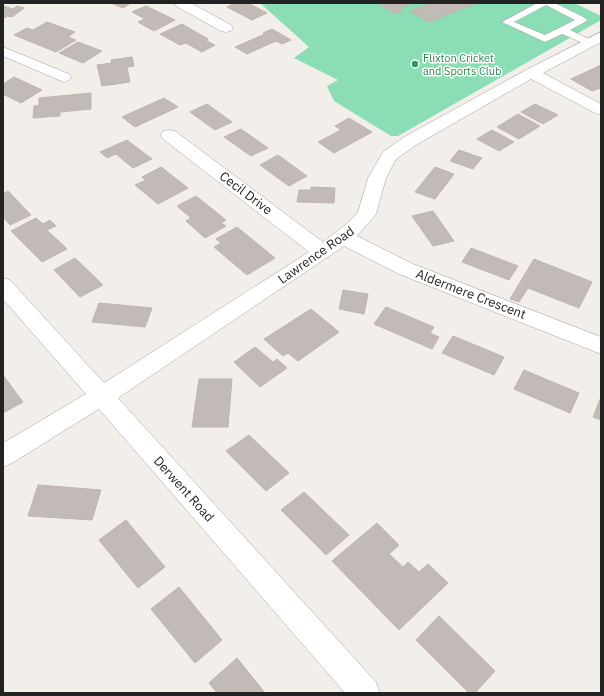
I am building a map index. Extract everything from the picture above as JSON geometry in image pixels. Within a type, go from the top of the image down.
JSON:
[{"type":"street","points":[[182,3],[226,28]]},
{"type":"street","name":"Lawrence Road","points":[[3,456],[101,396],[323,252],[355,228],[367,214],[377,178],[390,156],[410,141],[595,39]]},
{"type":"street","points":[[3,51],[64,77]]},
{"type":"street","points":[[531,73],[601,110]]},
{"type":"street","name":"Cecil Drive","points":[[169,135],[323,252]]},
{"type":"street","name":"Aldermere Crescent","points":[[342,237],[406,269],[601,346]]},
{"type":"street","name":"Derwent Road","points":[[3,285],[365,693]]},
{"type":"lane","points":[[544,3],[507,22],[545,39],[582,20],[548,3]]},
{"type":"lane","points":[[562,30],[595,39]]},
{"type":"green space","name":"Flixton Cricket and Sports Club","points":[[260,3],[574,3],[601,16],[601,20],[398,136],[391,136],[334,101],[327,86],[338,80],[294,58],[309,47]]},
{"type":"building","points":[[111,3],[131,3],[123,8]]},
{"type":"building","points":[[235,3],[248,3],[267,13],[252,20],[227,7]]},
{"type":"building","points":[[378,3],[413,3],[399,8],[403,11],[395,14]]},
{"type":"building","points":[[430,3],[477,3],[429,22],[410,11]]},
{"type":"building","points":[[3,6],[13,9],[17,6],[24,8],[12,17],[7,16],[3,19]]},
{"type":"building","points":[[146,6],[175,20],[154,31],[138,22],[145,19],[132,12]]},
{"type":"building","points":[[47,22],[75,32],[68,37],[76,40],[56,52],[14,35],[27,28],[33,30]]},
{"type":"building","points":[[182,24],[208,39],[205,40],[215,45],[202,52],[186,43],[180,45],[160,34]]},
{"type":"building","points":[[272,29],[291,40],[282,44],[276,41],[247,54],[235,47],[265,34],[263,33]]},
{"type":"building","points":[[78,42],[102,51],[83,63],[59,53]]},
{"type":"building","points":[[132,57],[134,66],[127,67],[130,82],[102,86],[97,65],[112,63],[111,60]]},
{"type":"building","points":[[601,65],[601,88],[592,91],[571,79]]},
{"type":"building","points":[[14,77],[42,90],[21,103],[3,94],[3,84]]},
{"type":"building","points":[[91,93],[91,109],[60,112],[60,116],[33,118],[34,106],[39,105],[39,98]]},
{"type":"building","points":[[164,98],[178,107],[135,127],[122,117]]},
{"type":"building","points":[[207,104],[232,122],[215,130],[190,112]]},
{"type":"building","points":[[535,104],[558,115],[543,124],[521,112]]},
{"type":"building","points":[[518,114],[540,126],[519,139],[497,127]]},
{"type":"building","points":[[349,118],[372,132],[334,153],[318,142],[341,130],[335,126]]},
{"type":"building","points":[[241,129],[268,148],[251,156],[224,137]]},
{"type":"building","points":[[492,130],[514,142],[499,151],[477,139]]},
{"type":"building","points":[[127,140],[152,159],[133,168],[116,154],[107,158],[100,152]]},
{"type":"building","points":[[459,150],[482,158],[473,169],[450,161]]},
{"type":"building","points":[[278,155],[307,176],[289,186],[260,165]]},
{"type":"building","points":[[161,167],[188,188],[158,204],[135,185],[146,180],[142,177]]},
{"type":"building","points":[[435,167],[454,174],[435,199],[415,192]]},
{"type":"building","points":[[311,187],[335,188],[334,203],[297,202],[299,190],[311,190]]},
{"type":"building","points":[[8,191],[31,215],[10,225],[3,217],[3,194]]},
{"type":"building","points":[[196,196],[226,220],[221,223],[226,226],[205,238],[186,221],[191,218],[177,206]]},
{"type":"building","points":[[433,211],[454,241],[433,246],[412,216]]},
{"type":"building","points":[[36,218],[43,224],[50,220],[56,226],[47,230],[67,249],[42,262],[11,231]]},
{"type":"building","points":[[237,227],[275,258],[247,275],[214,247],[221,243],[216,239]]},
{"type":"building","points":[[471,248],[518,266],[509,280],[462,262]]},
{"type":"building","points":[[75,258],[103,285],[80,297],[54,270]]},
{"type":"building","points":[[534,259],[592,282],[579,308],[528,288],[519,302],[510,299]]},
{"type":"building","points":[[343,290],[368,294],[364,314],[339,309]]},
{"type":"building","points":[[99,303],[152,308],[145,327],[92,322]]},
{"type":"building","points":[[386,307],[434,327],[430,333],[439,337],[432,349],[374,324]]},
{"type":"building","points":[[311,309],[339,332],[298,361],[288,353],[283,356],[264,339]]},
{"type":"building","points":[[453,336],[504,357],[494,375],[442,353]]},
{"type":"building","points":[[255,347],[273,362],[277,359],[287,368],[260,387],[234,362]]},
{"type":"building","points":[[524,370],[579,393],[570,413],[514,389]]},
{"type":"building","points":[[3,375],[23,402],[3,413]]},
{"type":"building","points":[[199,379],[232,379],[228,427],[192,427]]},
{"type":"building","points":[[601,397],[601,420],[593,417]]},
{"type":"building","points":[[249,435],[289,473],[266,491],[226,451]]},
{"type":"building","points":[[38,485],[101,490],[92,520],[28,516]]},
{"type":"building","points":[[304,492],[349,535],[326,555],[281,510]]},
{"type":"building","points":[[126,520],[165,567],[138,588],[99,540]]},
{"type":"building","points":[[377,523],[399,545],[389,554],[403,567],[408,562],[419,572],[428,564],[448,583],[399,630],[332,561]]},
{"type":"building","points":[[179,587],[222,640],[195,663],[151,609]]},
{"type":"building","points":[[439,616],[495,671],[475,693],[469,693],[416,640]]},
{"type":"building","points":[[237,658],[265,693],[217,693],[209,683]]},
{"type":"place","name":"Flixton Cricket and Sports Club","points":[[415,64]]}]
